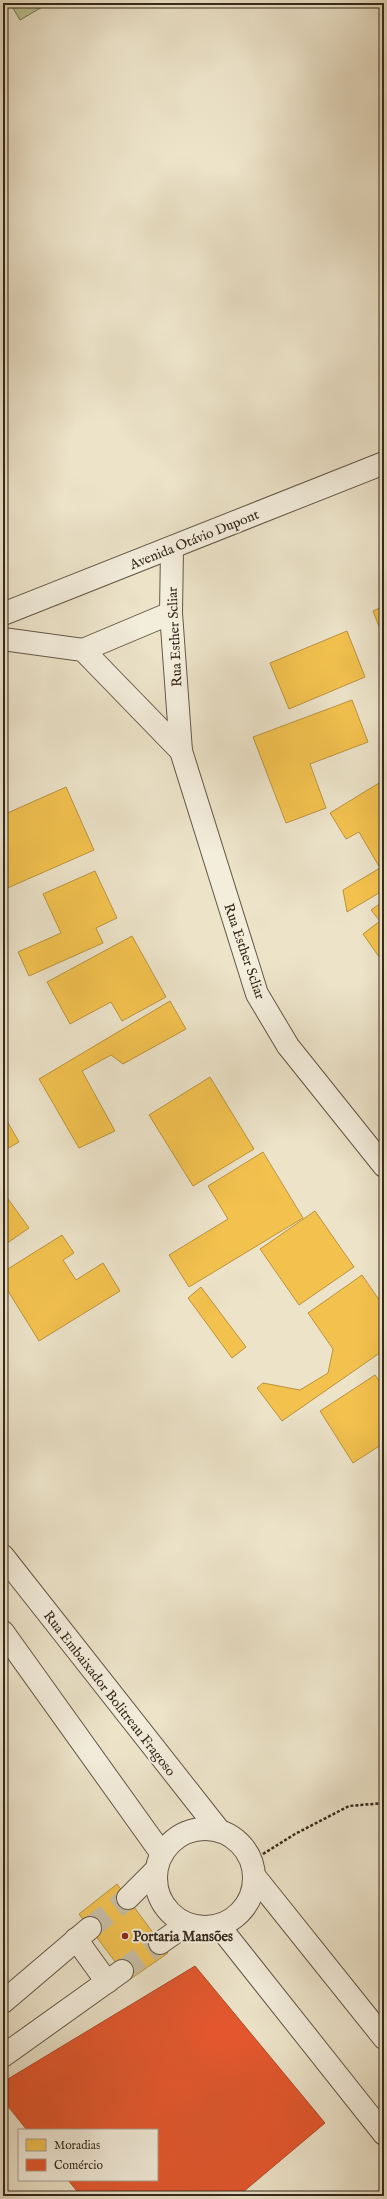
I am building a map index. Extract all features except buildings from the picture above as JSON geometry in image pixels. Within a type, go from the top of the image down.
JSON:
[{"type":"street","name":"Avenida Otávio Dupont","points":[[3,614],[384,463]]},
{"type":"street","name":"Rua Esther Scliar","points":[[172,548],[172,613],[181,751],[257,994],[288,1046],[384,1166]]},
{"type":"street","points":[[3,639],[83,650],[172,613]]},
{"type":"street","name":"Rua Esther Scliar","points":[[83,650],[181,751]]},
{"type":"street","name":"Rua Embaixador Bolitreau Fragoso","points":[[7,1570],[218,1829]]},
{"type":"street","points":[[3,1632],[159,1862],[156,1883],[159,1896],[166,1908],[175,1917],[187,1924],[202,1927],[219,1926],[233,1919],[245,1908],[252,1893],[253,1869]]},
{"type":"street","points":[[128,1898],[159,1862],[172,1841],[185,1832],[202,1828],[218,1829],[233,1836],[244,1847],[253,1869],[384,2038]]},
{"type":"street","points":[[160,1943],[187,1924]]},
{"type":"street","points":[[219,1926],[384,2134]]},
{"type":"street","points":[[3,2002],[83,1934],[115,1977],[3,2056]]},
{"type":"path","points":[[253,1869],[295,1834],[349,1806],[384,1803]]},
{"type":"green space","points":[[10,3],[49,3],[20,20]]},
{"type":"tunnel","points":[[90,1928],[128,1898]]},
{"type":"tunnel","points":[[122,1971],[160,1943]]},
{"type":"place","name":"Portaria Mansões","points":[[125,1936]]}]
